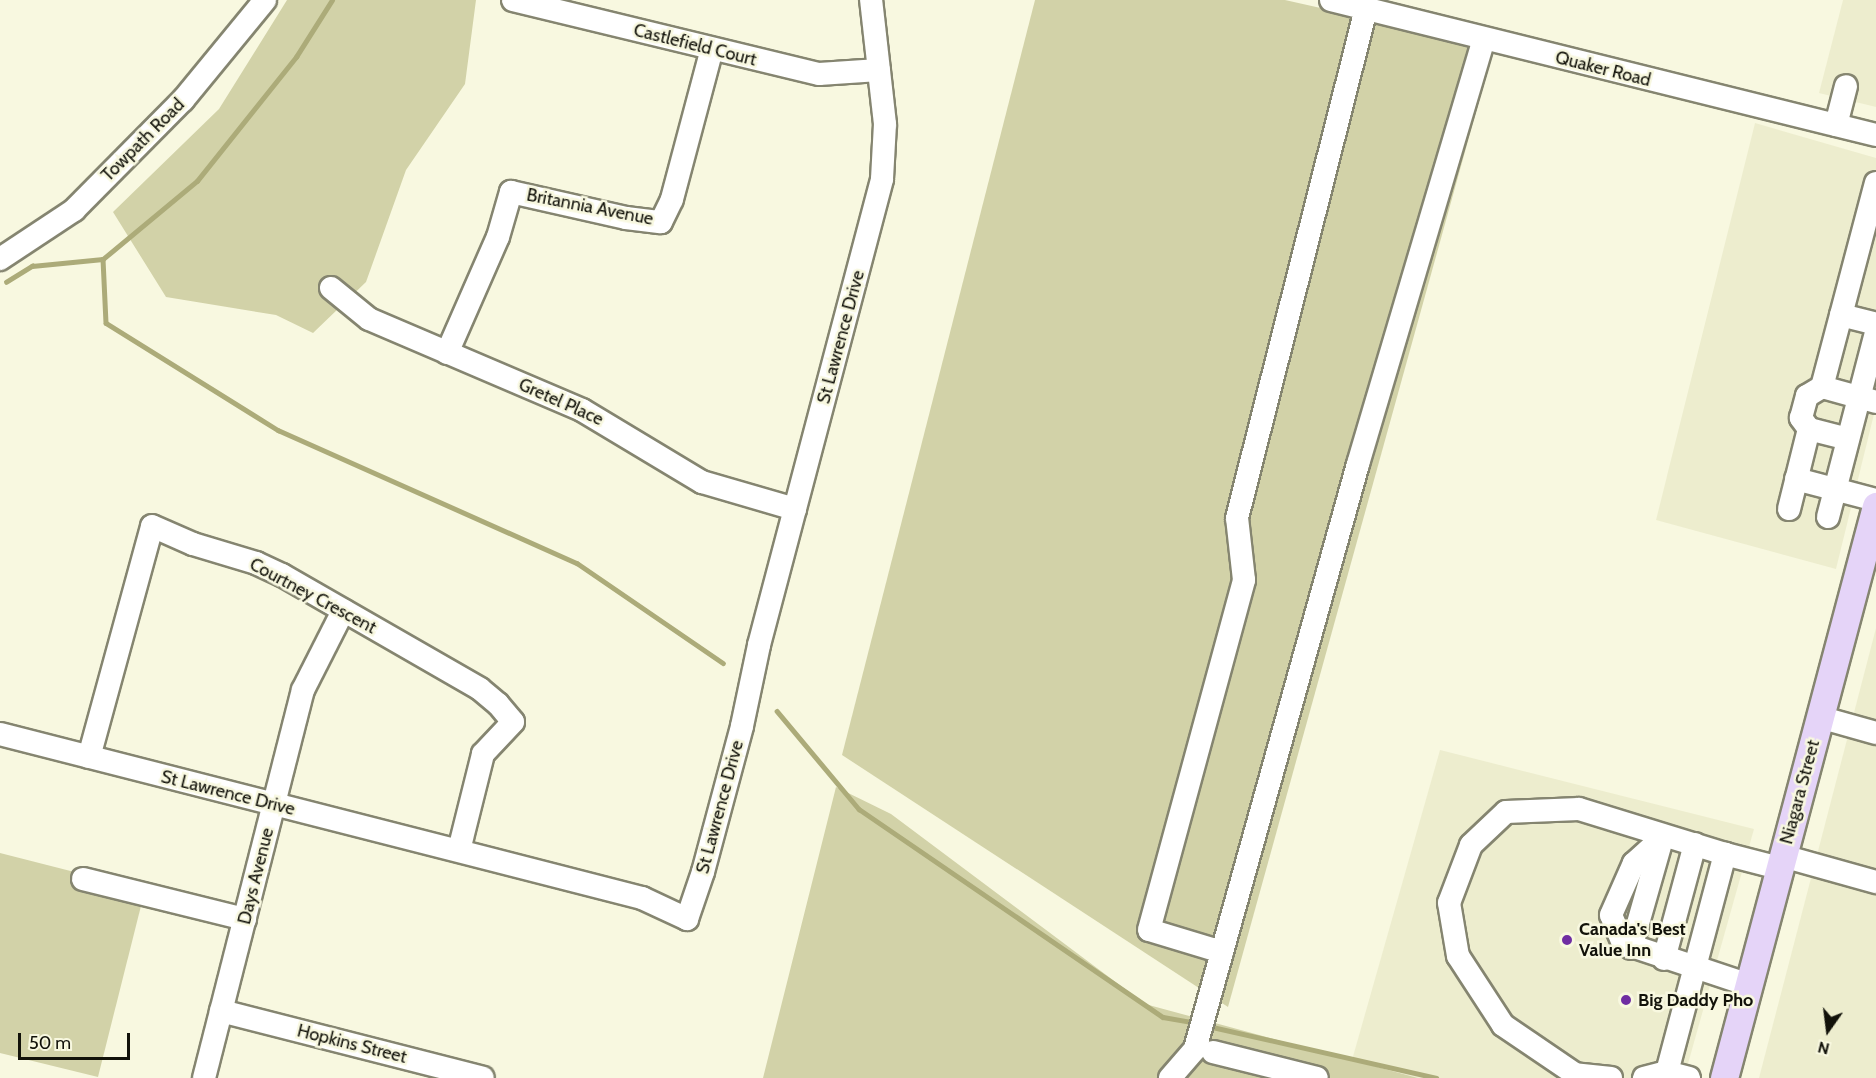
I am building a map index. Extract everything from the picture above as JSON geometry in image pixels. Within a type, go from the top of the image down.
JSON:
[{"type":"main road","name":"Niagara Street","points":[[1724,1078],[1876,507]]},
{"type":"street","name":"Towpath Road","points":[[0,259],[74,210],[183,100],[265,0]]},
{"type":"street","name":"Castlefield Court","points":[[513,0],[819,74],[879,70]]},
{"type":"street","name":"St Lawrence Drive","points":[[0,734],[642,898],[687,919],[715,827],[795,509],[882,179],[885,124],[871,0]]},
{"type":"street","name":"Quaker Road","points":[[1331,0],[1876,135]]},
{"type":"street","points":[[1222,952],[1149,930],[1244,580],[1237,518],[1366,9]]},
{"type":"street","points":[[1170,1078],[1195,1049],[1205,1033],[1222,952],[1358,464],[1484,39]]},
{"type":"street","name":"Britannia Avenue","points":[[447,353],[498,237],[511,192],[626,218],[661,222],[672,199],[712,49]]},
{"type":"street","points":[[1836,125],[1846,86]]},
{"type":"street","points":[[1848,439],[1809,429],[1801,418],[1807,396],[1822,387],[1876,183]]},
{"type":"street","name":"Gretel Place","points":[[331,288],[369,319],[582,410],[702,482],[795,509]]},
{"type":"street","points":[[1841,315],[1876,324]]},
{"type":"street","points":[[1828,517],[1848,439],[1868,400],[1876,333]]},
{"type":"street","points":[[1822,387],[1868,400]]},
{"type":"street","points":[[1789,508],[1809,429]]},
{"type":"street","points":[[1796,479],[1876,500]]},
{"type":"street","name":"Courtney Crescent","points":[[89,757],[152,526],[193,544],[256,563],[480,689],[513,722],[483,754],[459,850]]},
{"type":"street","name":"Days Avenue","points":[[204,1078],[308,676],[343,611]]},
{"type":"street","points":[[1819,717],[1876,733]]},
{"type":"street","points":[[1611,1078],[1575,1074],[1503,1025],[1458,956],[1449,903],[1471,845],[1506,812],[1580,808],[1662,836],[1725,854],[1781,862],[1876,882]]},
{"type":"street","points":[[1662,836],[1634,863],[1611,915],[1623,943],[1631,948],[1749,985]]},
{"type":"street","points":[[1664,959],[1695,844]]},
{"type":"street","points":[[1667,1072],[1725,854]]},
{"type":"street","points":[[83,879],[245,919]]},
{"type":"street","name":"Hopkins Street","points":[[221,1011],[483,1078]]},
{"type":"street","points":[[1205,1033],[1317,1078]]},
{"type":"street","points":[[1644,1078],[1667,1072],[1689,1078]]},
{"type":"shaded area","points":[[287,0],[476,0],[465,84],[406,170],[366,282],[313,333],[276,315],[166,297],[113,212],[219,109]]},
{"type":"shaded area","points":[[1035,0],[1285,0],[1494,47],[1228,1007],[842,755]]},
{"type":"shaded area","points":[[1843,0],[1876,0],[1876,107],[1819,93]]},
{"type":"shaded area","points":[[1755,123],[1876,158],[1876,406],[1836,569],[1656,520]]},
{"type":"shaded area","points":[[1876,628],[1876,1078],[1759,1078]]},
{"type":"shaded area","points":[[1440,750],[1754,829],[1684,1078],[1418,1078],[1352,1060]]},
{"type":"shaded area","points":[[836,787],[891,814],[1145,1004],[1418,1078],[763,1078]]},
{"type":"shaded area","points":[[0,853],[145,890],[98,1077],[0,1053]]},
{"type":"waterway","points":[[6,282],[32,266],[103,259],[197,181],[296,57],[332,0]]},
{"type":"waterway","points":[[103,259],[106,323],[278,430],[577,563],[723,663]]},
{"type":"waterway","points":[[777,711],[859,809],[1163,1017],[1197,1023]]},
{"type":"waterway","points":[[1208,1026],[1436,1078]]},
{"type":"place","name":"Canada's Best Value Inn","points":[[1567,940]]},
{"type":"place","name":"Big Daddy Pho","points":[[1626,1000]]}]
